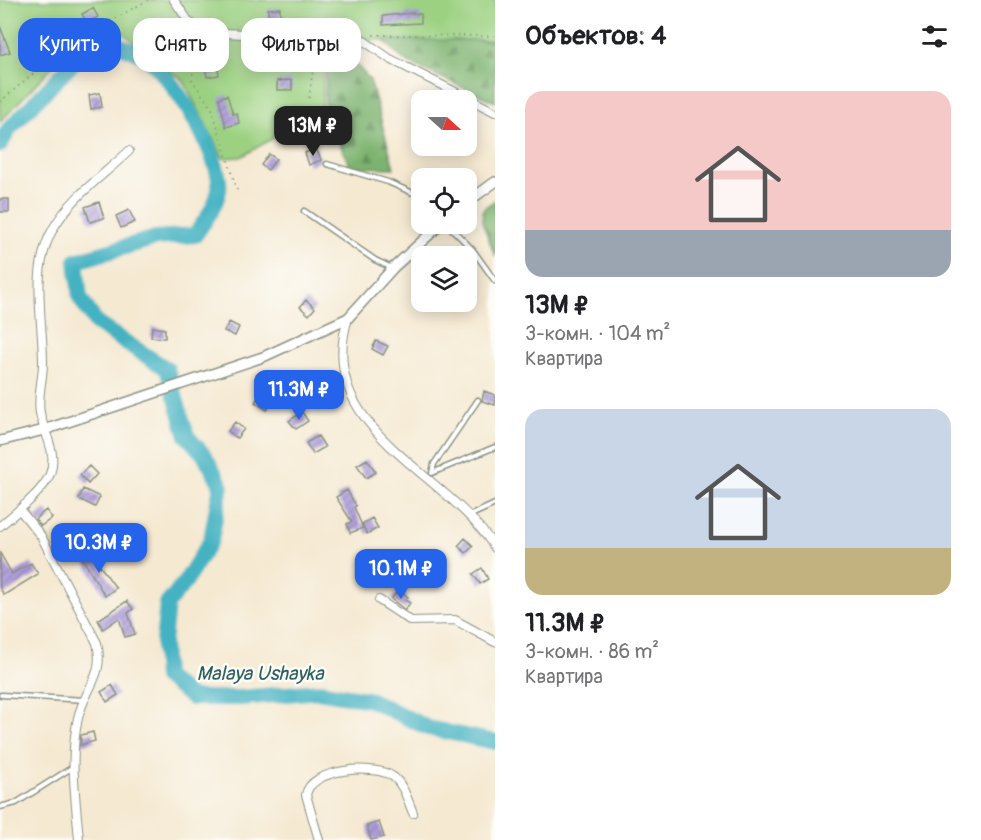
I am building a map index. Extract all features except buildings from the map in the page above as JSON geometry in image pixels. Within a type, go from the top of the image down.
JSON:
[{"type":"street","points":[[174,0],[186,18]]},
{"type":"street","points":[[361,39],[390,59],[495,112]]},
{"type":"street","points":[[0,526],[20,510],[50,475],[52,448],[44,430],[39,409],[43,364],[39,282],[45,249],[52,229],[64,211],[129,151]]},
{"type":"street","points":[[477,195],[495,182]]},
{"type":"street","points":[[0,441],[44,430],[263,357],[348,318],[393,268],[430,234]]},
{"type":"street","points":[[348,318],[341,345],[344,378],[369,425],[430,476],[495,548]]},
{"type":"street","points":[[20,510],[41,536],[97,643],[99,669],[78,717],[74,766],[79,840]]},
{"type":"street","points":[[378,600],[411,621],[455,620],[495,642]]},
{"type":"street","points":[[319,840],[306,795],[312,781],[326,773],[381,771],[399,782],[413,813]]},
{"type":"lane","points":[[327,164],[388,182],[411,192]]},
{"type":"lane","points":[[304,211],[375,260],[393,268]]},
{"type":"lane","points":[[457,234],[473,250],[495,281]]},
{"type":"lane","points":[[430,476],[434,464],[478,400]]},
{"type":"lane","points":[[430,476],[495,447]]},
{"type":"lane","points":[[468,517],[480,509],[495,504]]},
{"type":"lane","points":[[1,695],[85,700]]},
{"type":"lane","points":[[0,807],[16,803],[74,766]]},
{"type":"path","points":[[0,102],[79,34],[116,18],[148,0]]},
{"type":"path","points":[[361,36],[495,36]]},
{"type":"path","points":[[193,72],[192,80],[212,109],[238,193]]},
{"type":"path","points":[[309,98],[313,72]]},
{"type":"green space","points":[[0,0],[495,0],[495,40],[361,41],[361,18],[241,18],[241,72],[324,72],[322,109],[241,157],[223,158],[183,80],[173,72],[229,72],[229,18],[133,18],[133,41],[121,32],[121,18],[18,18],[18,72],[47,72],[0,122]]},
{"type":"green space","points":[[381,38],[495,41],[495,102],[477,94],[477,90],[469,90],[405,61]]},
{"type":"green space","points":[[361,70],[370,80],[394,168],[350,167],[325,109],[326,72],[361,72]]},
{"type":"green space","points":[[495,200],[495,256],[482,221],[483,209]]},
{"type":"waterway","name":"Malaya Ushayka","points":[[0,145],[9,129],[75,61],[113,43],[143,55],[167,78],[193,116],[213,158],[218,176],[218,196],[195,235],[156,238],[76,261],[80,298],[97,324],[167,369],[187,436],[205,456],[221,485],[211,540],[185,582],[167,604],[163,643],[165,677],[192,698],[240,698],[319,691],[371,700],[428,728],[495,742]]}]
